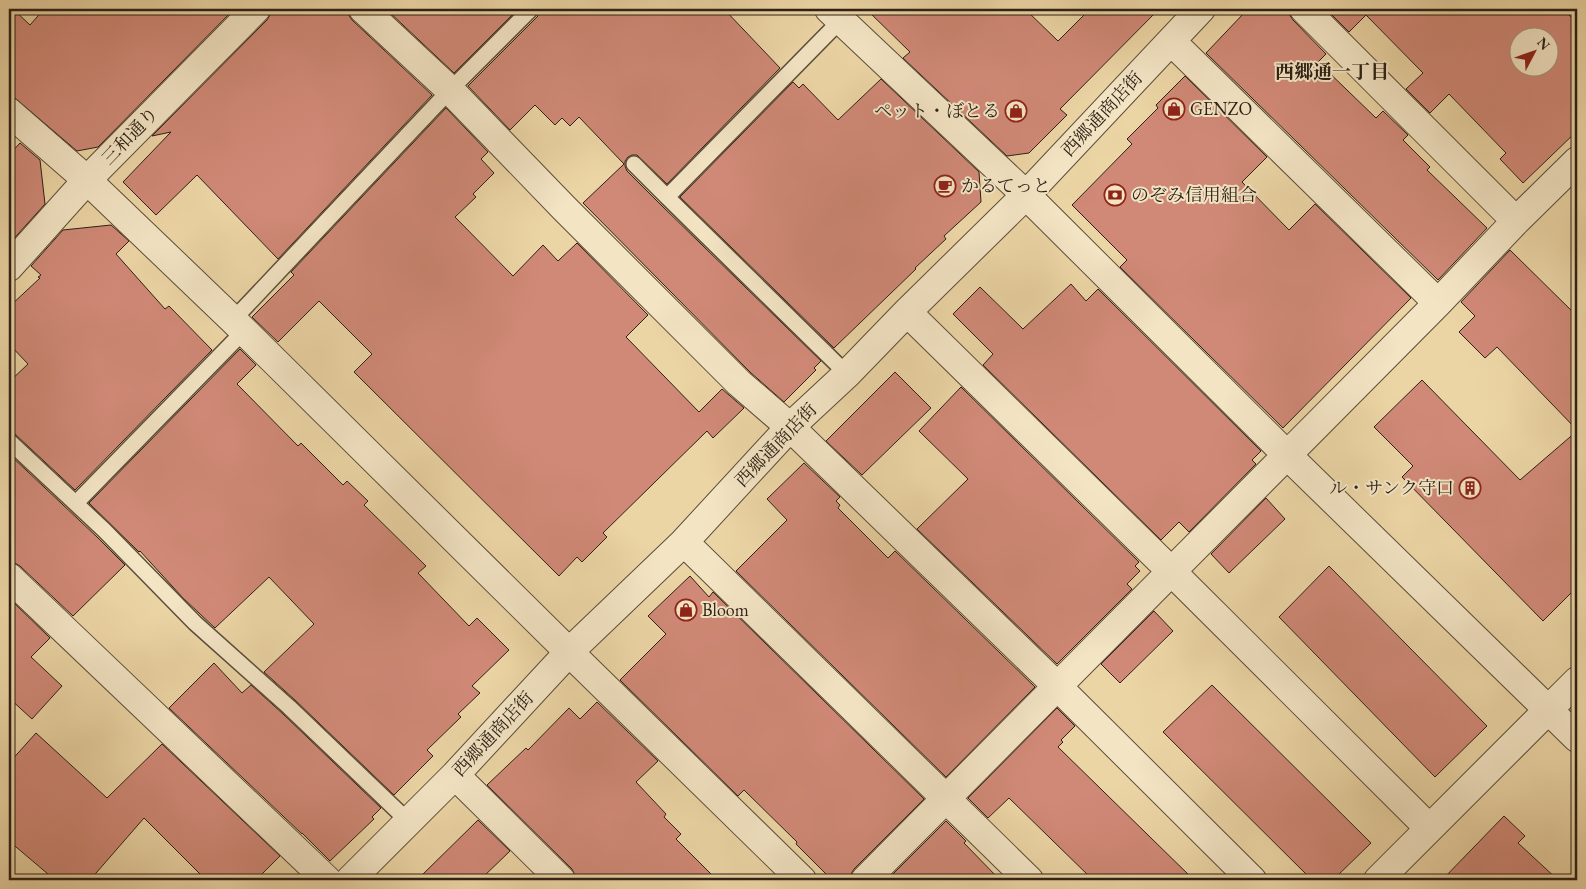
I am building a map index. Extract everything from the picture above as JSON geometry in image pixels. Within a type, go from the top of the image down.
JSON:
[{"type":"street","name":"三和通り","points":[[9,267],[87,180],[256,9]]},
{"type":"street","points":[[363,9],[450,90],[739,384],[790,427],[1058,686],[1252,880]]},
{"type":"street","name":"西郷通商店街","points":[[350,880],[455,775],[569,652],[684,542],[790,427],[847,374],[1026,195],[1201,9]]},
{"type":"street","points":[[1304,9],[1516,221]]},
{"type":"street","points":[[835,15],[1026,195],[1286,454],[1577,738]]},
{"type":"street","points":[[1172,41],[1438,303]]},
{"type":"street","points":[[9,112],[87,180],[239,325],[802,880]]},
{"type":"street","points":[[865,880],[1577,161]]},
{"type":"street","points":[[907,312],[1430,828]]},
{"type":"street","points":[[684,542],[1029,880]]},
{"type":"street","points":[[9,577],[327,880]]},
{"type":"street","points":[[1378,880],[1577,681]]},
{"type":"street","points":[[455,775],[561,880]]},
{"type":"lane","points":[[76,504],[450,90],[531,9]]},
{"type":"lane","points":[[667,197],[835,15]]},
{"type":"lane","points":[[634,164],[847,374]]},
{"type":"lane","points":[[9,441],[104,530],[195,624],[289,707],[408,821]]},
{"type":"building","points":[[9,9],[13,9],[30,25],[44,9],[234,9],[98,147],[77,151],[9,93]]},
{"type":"building","points":[[271,9],[348,9],[348,14],[352,20],[432,95],[278,259],[197,175],[156,215],[123,182],[171,132],[152,136],[267,20]]},
{"type":"building","points":[[386,9],[518,9],[454,73]]},
{"type":"building","points":[[540,9],[724,9],[780,68],[667,184],[637,155],[628,157],[625,161],[625,166],[627,171],[660,204],[821,361],[814,368],[816,370],[784,402],[750,372],[583,203],[624,164],[579,117],[570,126],[562,118],[555,125],[535,105],[510,130],[468,86],[538,16]]},
{"type":"building","points":[[866,9],[1025,9],[1058,41],[1090,9],[1159,9],[1060,109],[1067,115],[1029,153],[1007,156],[903,58],[910,52]]},
{"type":"building","points":[[1256,9],[1289,9],[1289,14],[1293,20],[1326,54],[1318,62],[1376,118],[1383,111],[1408,135],[1403,140],[1430,167],[1427,170],[1487,228],[1438,280],[1206,53],[1245,12]]},
{"type":"building","points":[[1326,9],[1563,9],[1577,23],[1577,131],[1523,183],[1500,159],[1506,153],[1449,94],[1430,113],[1406,89],[1423,73],[1366,15],[1349,32]]},
{"type":"building","points":[[1185,76],[1267,157],[1242,182],[1289,230],[1315,204],[1411,298],[1283,428],[1120,267],[1127,260],[1072,205],[1132,144],[1127,139],[1158,108],[1156,105]]},
{"type":"building","points":[[881,79],[979,172],[981,202],[944,236],[946,239],[834,348],[680,197],[793,82],[799,88],[803,84],[838,120]]},
{"type":"building","points":[[446,108],[488,152],[481,159],[494,173],[473,194],[476,197],[455,217],[513,276],[543,245],[558,261],[577,243],[648,315],[626,337],[699,412],[722,389],[744,408],[713,438],[707,431],[603,533],[607,537],[582,562],[577,557],[559,576],[354,372],[372,354],[319,301],[278,342],[252,317],[294,275],[291,272]]},
{"type":"building","points":[[20,143],[40,160],[45,204],[9,244],[9,155]]},
{"type":"building","points":[[111,225],[129,241],[116,254],[165,309],[169,306],[212,350],[75,490],[15,434],[9,432],[9,382],[28,364],[9,344],[9,307],[40,278],[38,277],[41,275],[31,266],[63,230]]},
{"type":"building","points":[[1510,250],[1577,316],[1577,430],[1497,347],[1485,358],[1459,332],[1475,316],[1461,302]]},
{"type":"building","points":[[1071,284],[1086,301],[1098,289],[1261,451],[1252,460],[1256,464],[1189,532],[1179,522],[1161,540],[983,365],[993,354],[953,314],[980,287],[1023,329]]},
{"type":"building","points":[[240,349],[256,365],[237,384],[298,446],[301,443],[343,485],[347,481],[368,501],[364,505],[426,566],[418,573],[469,626],[477,618],[509,650],[472,686],[480,693],[458,714],[461,717],[427,750],[433,756],[394,795],[264,672],[314,624],[269,577],[215,628],[183,598],[140,551],[89,503]]},
{"type":"building","points":[[895,372],[931,408],[862,475],[826,441]]},
{"type":"building","name":"ル・サンク守口","points":[[1422,380],[1520,480],[1577,431],[1577,587],[1543,621],[1402,477],[1413,466],[1374,427]]},
{"type":"building","points":[[961,387],[1139,562],[1135,566],[1140,571],[1127,584],[1132,589],[1057,664],[917,529],[968,479],[919,431]]},
{"type":"building","points":[[9,454],[125,565],[73,616],[20,566],[9,562]]},
{"type":"building","points":[[804,463],[840,497],[836,501],[840,505],[838,508],[888,558],[895,551],[1035,687],[946,777],[736,571],[787,520],[767,499]]},
{"type":"building","points":[[1266,498],[1285,519],[1229,573],[1211,554]]},
{"type":"building","points":[[1329,566],[1487,726],[1435,777],[1279,617]]},
{"type":"building","points":[[690,576],[709,597],[713,592],[924,799],[854,869],[850,880],[832,880],[796,844],[797,842],[744,790],[738,796],[620,680],[666,634],[648,616]]},
{"type":"building","points":[[9,598],[50,638],[31,657],[62,686],[32,719],[9,698]]},
{"type":"building","points":[[1154,611],[1173,631],[1120,683],[1101,664]]},
{"type":"building","points":[[214,663],[242,693],[251,685],[381,808],[372,817],[374,819],[330,861],[169,708]]},
{"type":"building","points":[[1212,685],[1371,843],[1333,880],[1312,880],[1163,732]]},
{"type":"building","points":[[597,702],[658,761],[636,782],[666,814],[664,817],[681,834],[676,839],[717,880],[577,880],[572,869],[487,785],[526,748],[528,750],[569,708],[580,719]]},
{"type":"building","points":[[1057,708],[1075,726],[1061,740],[1063,742],[1058,747],[1194,880],[1093,880],[1009,798],[988,818],[968,798]]},
{"type":"building","points":[[36,733],[107,798],[162,744],[280,856],[256,880],[206,880],[144,818],[90,880],[55,880],[9,841],[9,763]]},
{"type":"building","points":[[1504,816],[1525,836],[1518,843],[1558,880],[1442,880]]},
{"type":"building","points":[[478,820],[510,851],[480,880],[417,880]]},
{"type":"building","points":[[946,821],[966,841],[964,843],[1000,880],[887,880]]},
{"type":"place","name":"GENZO","points":[[1174,109]]},
{"type":"place","name":"ペット・ぼとる","points":[[1016,111]]},
{"type":"place","name":"かるてっと","points":[[945,186]]},
{"type":"place","name":"のぞみ信用組合","points":[[1115,195]]},
{"type":"place","name":"ル・サンク守口","points":[[1470,488]]},
{"type":"place","name":"Bloom","points":[[686,610]]},
{"type":"district","name":"西郷通一丁目","points":[[1332,71]]}]
